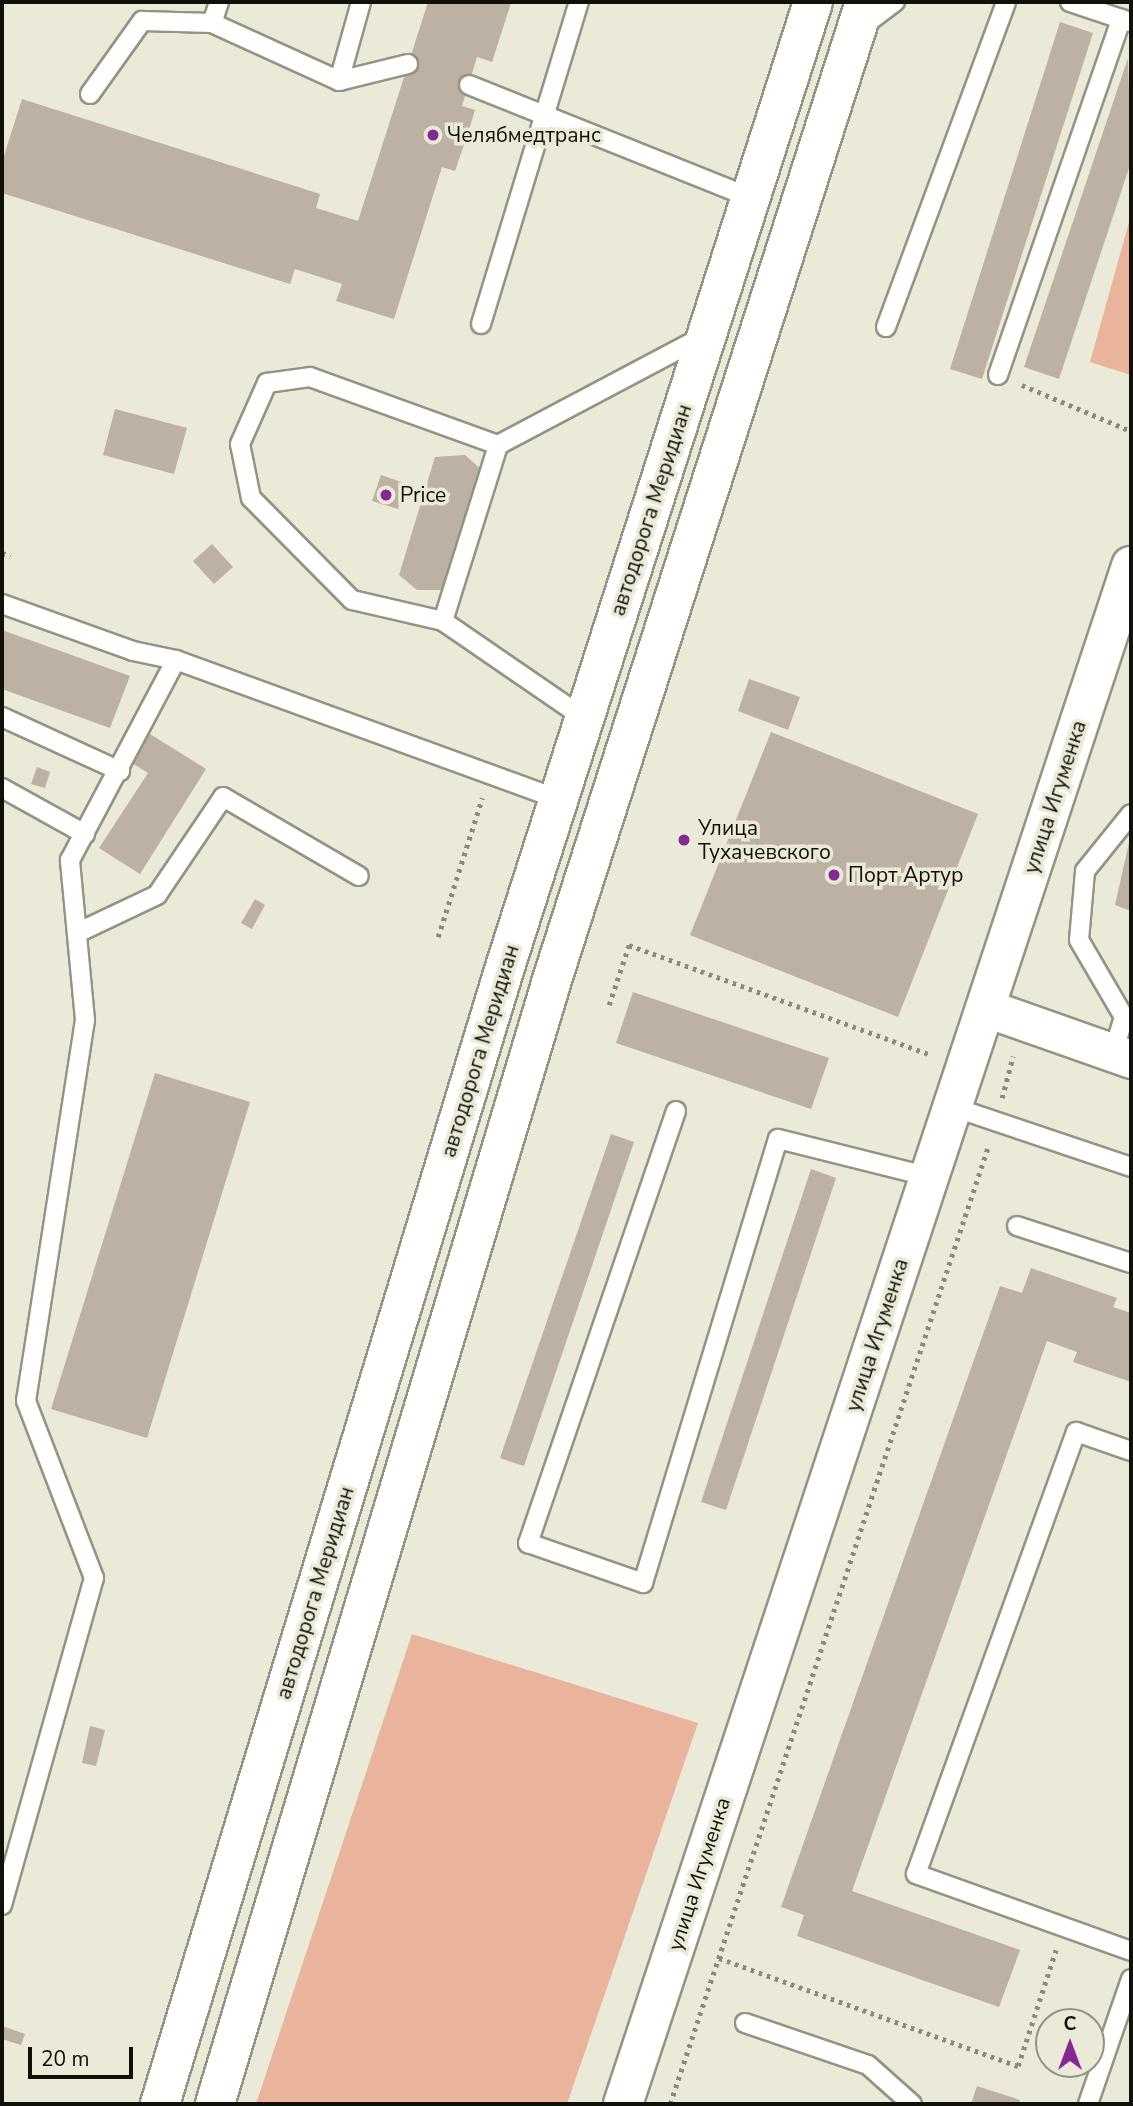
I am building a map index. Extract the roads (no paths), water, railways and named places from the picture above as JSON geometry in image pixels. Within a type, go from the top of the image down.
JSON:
[{"type":"main road","name":"автодорога Меридиан","points":[[160,2104],[558,799],[813,2]]},
{"type":"main road","points":[[215,2104],[551,983],[860,16]]},
{"type":"main road","name":"улица Игуменка","points":[[623,2104],[1131,566]]},
{"type":"street","points":[[986,1008],[1122,1056]]},
{"type":"lane","points":[[212,23],[219,2]]},
{"type":"lane","points":[[339,81],[361,2]]},
{"type":"lane","points":[[481,324],[579,2]]},
{"type":"lane","points":[[860,16],[895,2]]},
{"type":"lane","points":[[886,327],[1006,2]]},
{"type":"lane","points":[[998,375],[1126,20],[1070,2]]},
{"type":"lane","points":[[90,94],[142,22],[212,23],[339,81],[408,64]]},
{"type":"lane","points":[[469,85],[547,112],[752,198]]},
{"type":"lane","points":[[443,621],[498,446],[708,334]]},
{"type":"lane","points":[[498,446],[310,377],[267,383],[240,444],[251,498],[352,600],[443,621],[584,718]]},
{"type":"lane","points":[[2,604],[176,660],[558,799]]},
{"type":"lane","points":[[2,1905],[94,1577],[26,1401],[85,1020],[71,860],[176,660]]},
{"type":"lane","points":[[2,717],[120,771]]},
{"type":"lane","points":[[2,788],[85,834]]},
{"type":"lane","points":[[77,933],[157,895],[223,797],[359,876]]},
{"type":"lane","points":[[1122,1056],[1124,1017],[1079,940],[1086,871],[1131,814]]},
{"type":"lane","points":[[953,1107],[1131,1167]]},
{"type":"lane","points":[[676,1111],[528,1543],[643,1583],[778,1139],[930,1177]]},
{"type":"lane","points":[[1017,1226],[1131,1263]]},
{"type":"lane","points":[[1131,1451],[1076,1432],[916,1874],[1131,1951]]},
{"type":"lane","points":[[1088,2104],[1131,1979]]},
{"type":"lane","points":[[745,2023],[868,2065],[912,2104]]},
{"type":"place","name":"Челябмедтранс","points":[[433,135]]},
{"type":"place","name":"Price","points":[[386,495]]},
{"type":"place","name":"Улица Тухачевского","points":[[684,840]]},
{"type":"place","name":"Порт Артур","points":[[834,875]]}]
